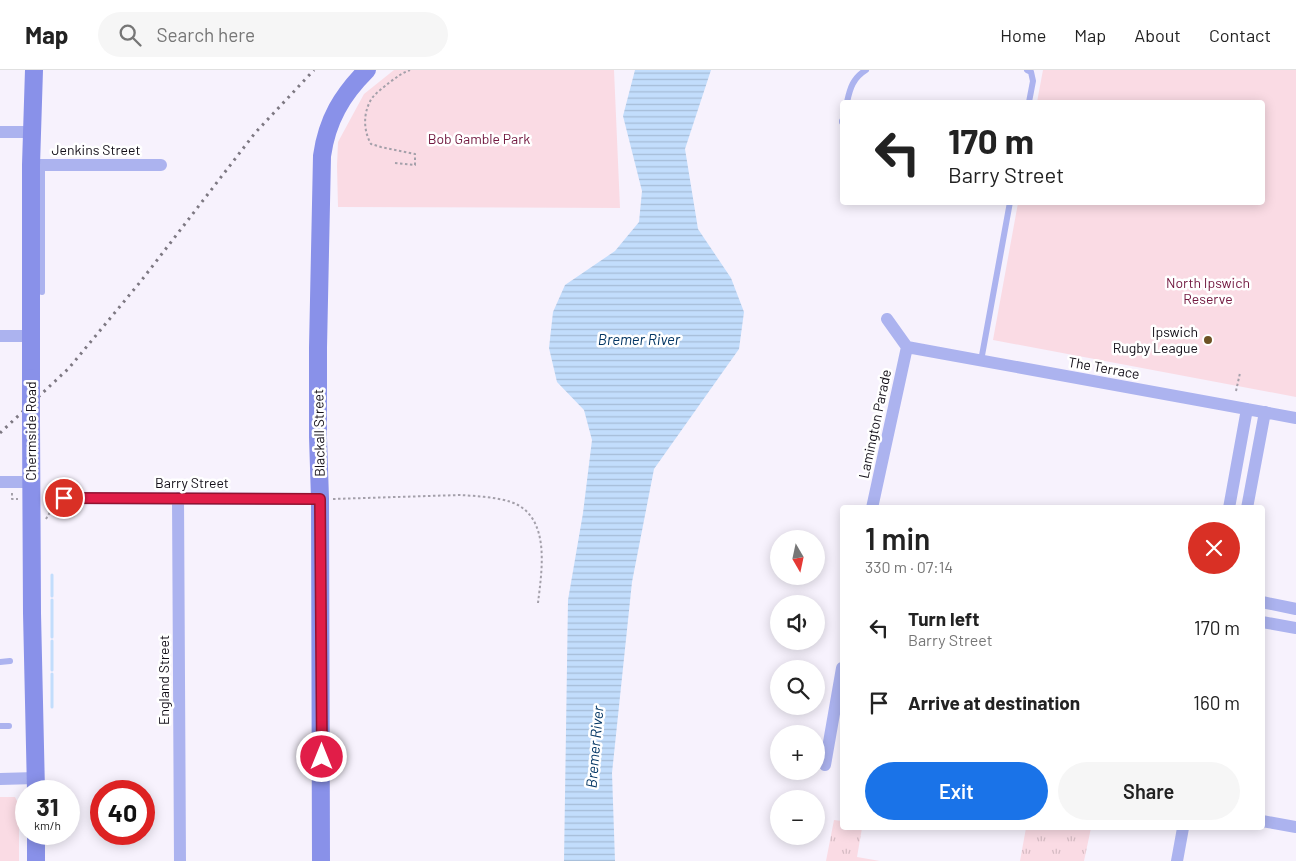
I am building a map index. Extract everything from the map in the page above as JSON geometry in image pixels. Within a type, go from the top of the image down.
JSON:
[{"type":"street","name":"Chermside Road","points":[[34,70],[32,132],[37,165],[31,336],[31,482],[36,780]]},
{"type":"street","name":"Blackall Street","points":[[321,861],[318,357],[322,156],[328,128],[339,104],[351,87],[367,70]]},
{"type":"street","points":[[0,132],[32,132]]},
{"type":"street","name":"Jenkins Street","points":[[37,165],[161,165]]},
{"type":"street","points":[[887,319],[907,347]]},
{"type":"street","points":[[0,336],[31,336]]},
{"type":"street","name":"The Terrace","points":[[907,347],[1296,418]]},
{"type":"street","name":"Lamington Parade","points":[[873,505],[907,347]]},
{"type":"street","points":[[1230,505],[1248,409]]},
{"type":"street","points":[[1248,505],[1265,412]]},
{"type":"street","points":[[1242,438],[1260,441]]},
{"type":"street","points":[[0,482],[31,482]]},
{"type":"street","name":"Barry Street","points":[[64,498],[320,499]]},
{"type":"street","name":"England Street","points":[[178,498],[180,861]]},
{"type":"street","points":[[1265,603],[1296,608]]},
{"type":"street","points":[[1265,623],[1296,628]]},
{"type":"street","points":[[825,765],[836,743],[840,693]]},
{"type":"street","points":[[0,779],[15,782]]},
{"type":"street","points":[[1265,822],[1296,827]]},
{"type":"street","points":[[1177,861],[1183,830]]},
{"type":"street","points":[[36,845],[36,861]]},
{"type":"lane","points":[[847,100],[854,80],[866,70]]},
{"type":"lane","points":[[1027,70],[1031,72],[1033,81],[1029,100]]},
{"type":"lane","points":[[37,165],[42,292]]},
{"type":"lane","points":[[981,362],[1009,205]]},
{"type":"lane","points":[[0,662],[10,662]]},
{"type":"lane","points":[[0,726],[9,726]]},
{"type":"path","points":[[395,163],[414,165],[415,154],[371,144],[367,137],[365,118],[373,98],[402,73],[410,70]]},
{"type":"path","points":[[1236,391],[1240,373]]},
{"type":"path","points":[[12,492],[12,499],[20,499]]},
{"type":"path","points":[[320,499],[460,495],[504,500],[518,505],[529,513],[538,529],[542,553],[542,571],[538,603]]},
{"type":"path","points":[[42,526],[53,507],[50,498]]},
{"type":"green space","name":"Bob Gamble Park","points":[[394,70],[614,70],[620,208],[338,207],[338,142],[364,94]]},
{"type":"green space","name":"North Ipswich Reserve","points":[[1043,70],[1296,70],[1296,397],[993,340],[1018,205],[1265,205],[1265,100],[1037,100]]},
{"type":"green space","points":[[0,797],[15,797],[15,845],[19,845],[19,861],[0,861]]},
{"type":"green space","points":[[834,820],[840,821],[840,830],[862,830],[857,857],[880,861],[826,861]]},
{"type":"green space","points":[[1026,830],[1091,830],[1084,861],[1020,861]]},
{"type":"water","name":"Bremer River","points":[[635,70],[711,70],[685,149],[698,229],[731,278],[744,312],[739,349],[654,469],[632,582],[612,773],[615,861],[564,861],[568,600],[583,513],[592,440],[584,410],[557,382],[549,348],[553,312],[565,285],[615,251],[639,222],[642,191],[623,116]]},
{"type":"waterway","points":[[52,575],[52,596]]},
{"type":"waterway","points":[[52,600],[52,637]]},
{"type":"waterway","points":[[52,641],[52,670]]},
{"type":"waterway","points":[[52,674],[52,707]]},
{"type":"railway","points":[[0,433],[69,368],[141,281],[255,133],[314,70]]},
{"type":"place","name":"Ipswich Rugby League","points":[[1208,340]]},
{"type":"route","points":[[64,498],[320,499],[322,757]]}]
